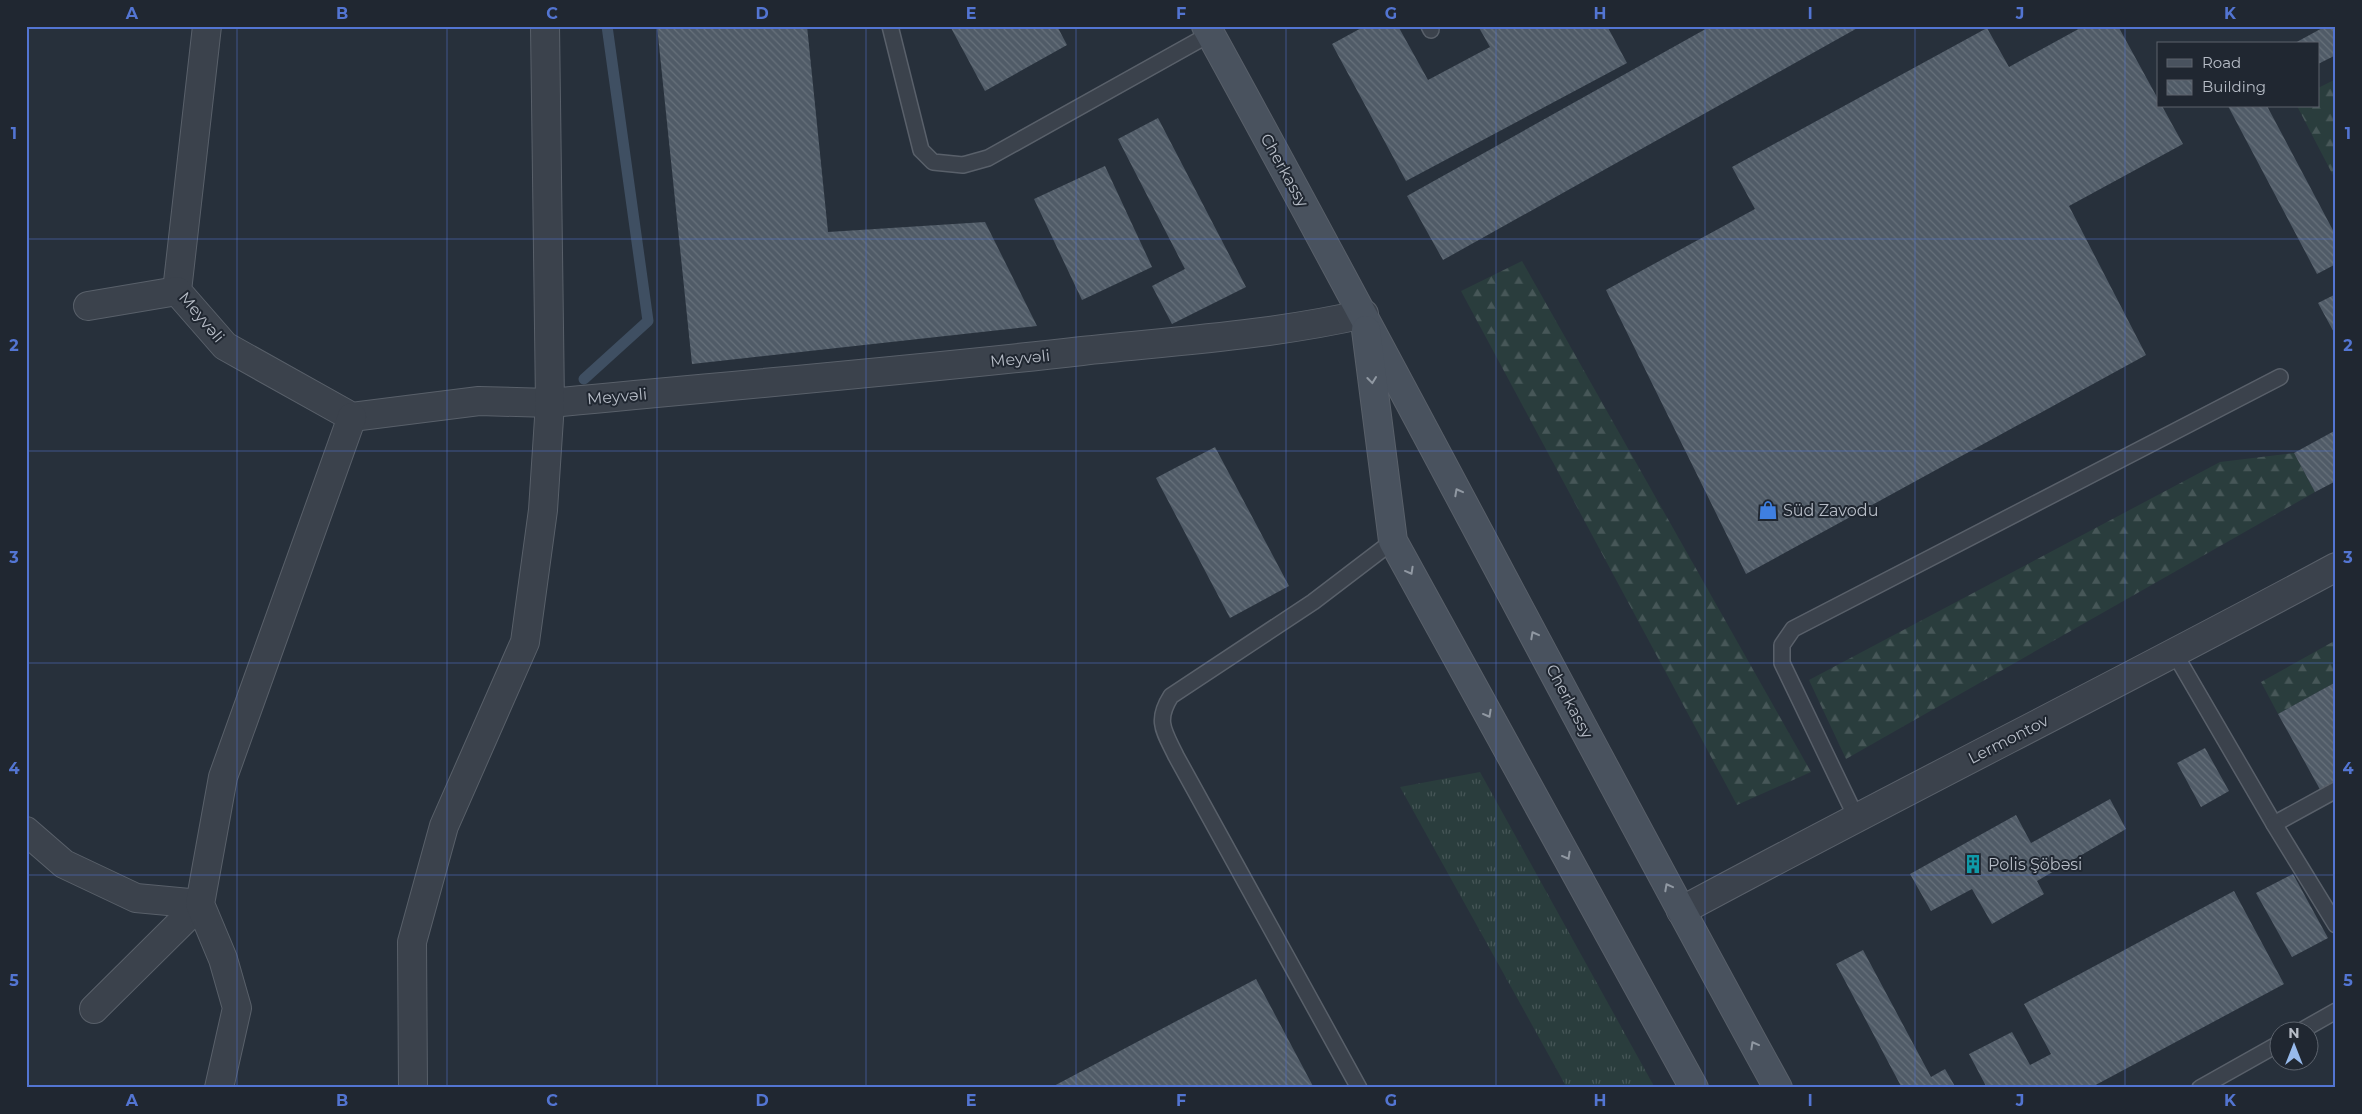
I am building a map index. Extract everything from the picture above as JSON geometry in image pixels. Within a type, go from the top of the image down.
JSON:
[{"type":"street","name":"Meyvəli","points":[[207,26],[177,291],[225,346],[352,417],[479,401],[550,403],[984,362],[1321,324],[1364,314]]},
{"type":"street","points":[[413,1088],[412,942],[444,826],[525,642],[543,510],[550,403],[545,26]]},
{"type":"street","name":"Cherkassy","points":[[1208,30],[1364,314],[1681,911],[1778,1088]]},
{"type":"street","points":[[88,306],[177,291]]},
{"type":"street","name":"Cherkassy","points":[[1364,314],[1393,541],[1694,1088]]},
{"type":"street","points":[[219,1088],[237,1008],[223,959],[200,904],[223,777],[352,417]]},
{"type":"street","name":"Lermontov","points":[[1681,911],[1856,817],[2174,654],[2336,567]]},
{"type":"street","points":[[26,831],[64,864],[136,898],[200,904]]},
{"type":"street","points":[[94,1010],[200,904]]},
{"type":"lane","points":[[890,26],[921,150],[933,162],[963,165],[988,158],[1208,30]]},
{"type":"lane","points":[[1856,817],[1782,663],[1782,645],[1793,629],[2280,377]]},
{"type":"lane","points":[[1359,1088],[1161,726],[1163,709],[1171,696],[1313,602],[1393,541]]},
{"type":"lane","points":[[2174,654],[2336,925]]},
{"type":"lane","points":[[2274,824],[2336,790]]},
{"type":"lane","points":[[2317,1022],[2336,1011]]},
{"type":"lane","points":[[2200,1088],[2270,1049]]},
{"type":"green space","points":[[2336,79],[2336,181],[2298,108],[2320,108],[2320,87]]},
{"type":"green space","points":[[1522,261],[1811,772],[1737,805],[1461,291]]},
{"type":"green space","points":[[2294,453],[2315,492],[1846,759],[1809,680],[2220,462]]},
{"type":"green space","points":[[2336,640],[2336,682],[2278,714],[2261,682]]},
{"type":"green space","points":[[1480,772],[1655,1088],[1567,1088],[1400,787]]},
{"type":"building","points":[[657,26],[807,26],[828,232],[985,222],[1037,326],[692,364]]},
{"type":"building","points":[[950,26],[1057,26],[1067,45],[985,91]]},
{"type":"building","points":[[1365,26],[1398,26],[1428,80],[1490,47],[1478,26],[1607,26],[1627,63],[1406,181],[1332,44]]},
{"type":"building","points":[[1711,26],[1861,26],[1443,260],[1407,196]]},
{"type":"building","points":[[2084,26],[2118,26],[2157,97],[2157,108],[2163,108],[2183,144],[2069,206],[2146,355],[1746,574],[1606,290],[1755,209],[1732,167],[1987,28],[2009,67]]},
{"type":"building","points":[[2326,26],[2334,26],[2336,30],[2336,55],[2320,63],[2320,42],[2297,42]]},
{"type":"building","points":[[2229,108],[2268,108],[2336,236],[2336,264],[2317,274]]},
{"type":"building","points":[[1158,118],[1246,287],[1172,324],[1152,286],[1185,269],[1118,139]]},
{"type":"building","points":[[1105,166],[1152,267],[1082,300],[1034,199]]},
{"type":"building","points":[[2336,294],[2336,336],[2318,303]]},
{"type":"building","points":[[2336,430],[2336,481],[2315,492],[2294,453]]},
{"type":"building","points":[[1215,447],[1289,586],[1230,618],[1156,478]]},
{"type":"building","points":[[2336,682],[2336,785],[2322,793],[2278,714]]},
{"type":"building","points":[[2205,748],[2229,791],[2201,807],[2177,763]]},
{"type":"building","points":[[2110,799],[2126,829],[2037,881],[2044,894],[1992,924],[1972,889],[1931,911],[1910,874],[2016,815],[2031,843]]},
{"type":"building","points":[[2293,874],[2328,938],[2292,957],[2256,893]]},
{"type":"building","points":[[2234,891],[2284,984],[2090,1088],[1987,1088],[1969,1054],[2012,1032],[2030,1065],[2051,1054],[2024,1004]]},
{"type":"building","points":[[1863,950],[1931,1077],[1945,1069],[1956,1088],[1902,1088],[1836,964]]},
{"type":"building","points":[[1256,979],[1314,1088],[1050,1088]]},
{"type":"waterway","points":[[584,379],[648,321],[607,26]]},
{"type":"place","name":"Süd Zavodu","points":[[1768,510]]},
{"type":"place","name":"Polis Şöbəsi","points":[[1973,864]]}]
